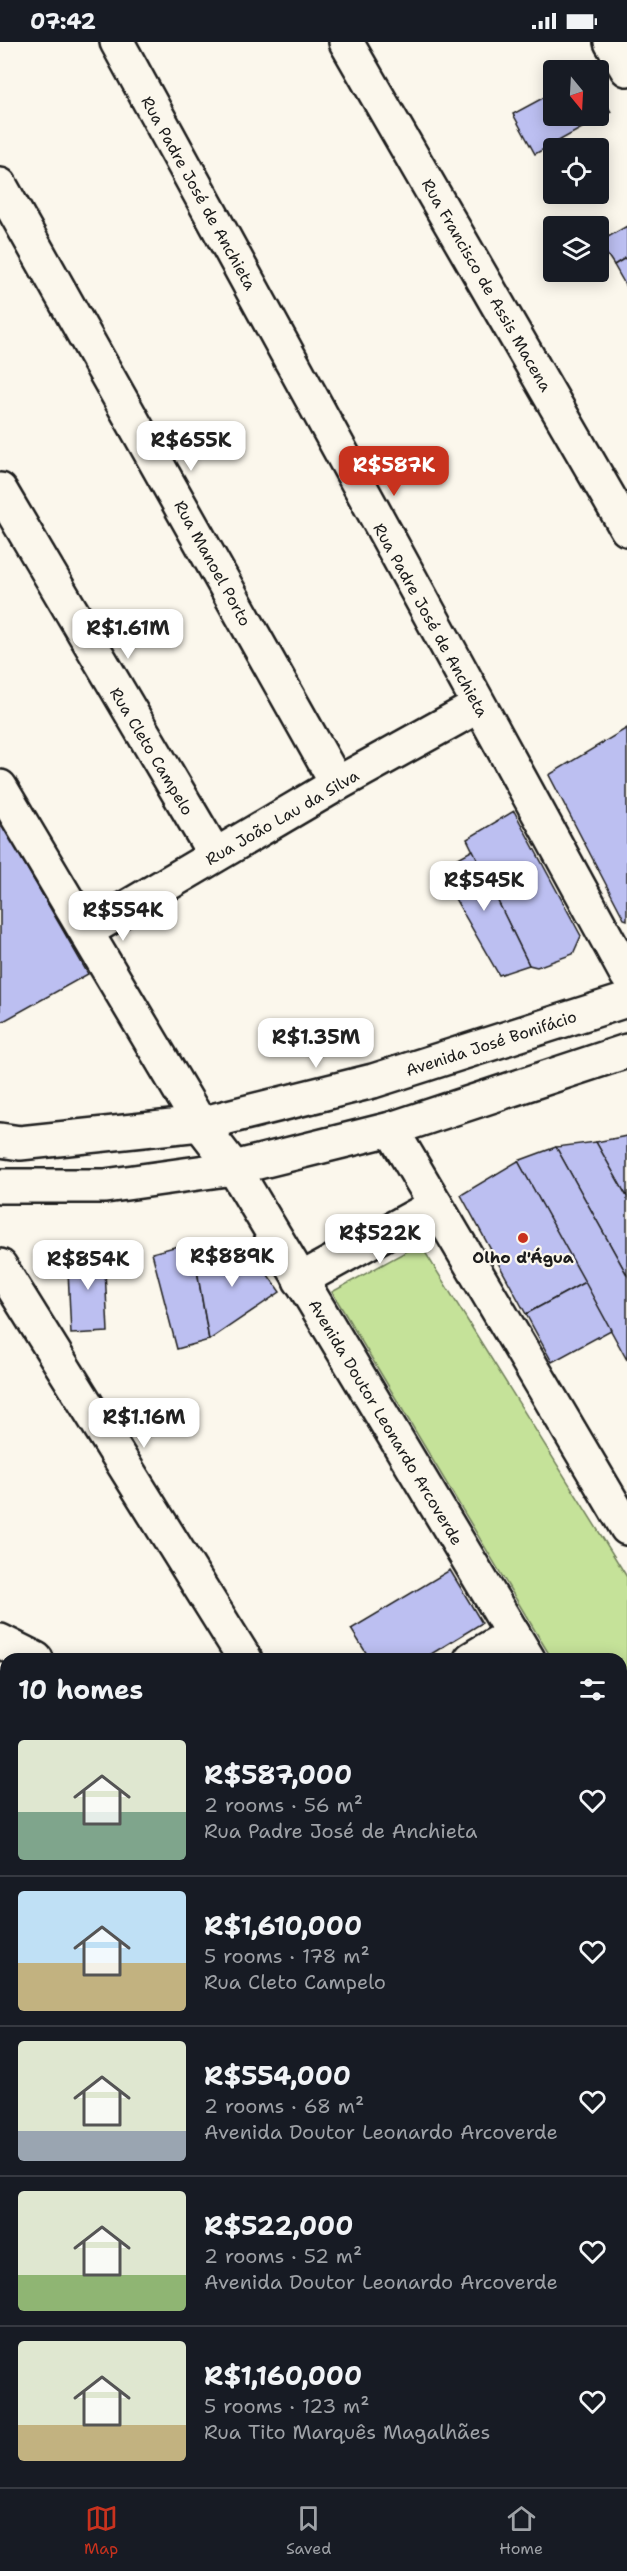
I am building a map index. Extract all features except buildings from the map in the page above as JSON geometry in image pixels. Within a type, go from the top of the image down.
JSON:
[{"type":"street","name":"Rua Padre José de Anchieta","points":[[117,42],[627,975]]},
{"type":"street","name":"Rua Francisco de Assis Macena","points":[[346,42],[627,529]]},
{"type":"street","points":[[611,42],[627,69]]},
{"type":"street","name":"Rua Manoel Porto","points":[[0,185],[337,784]]},
{"type":"street","name":"Rua Cleto Campelo","points":[[0,490],[215,855]]},
{"type":"street","name":"Rua João Lau da Silva","points":[[87,931],[337,784],[478,706]]},
{"type":"street","name":"Avenida Doutor Leonardo Arcoverde","points":[[0,787],[201,1124],[234,1168],[520,1646]]},
{"type":"street","name":"Avenida José Bonifácio","points":[[0,1140],[20,1143],[201,1124],[373,1081],[627,1000]]},
{"type":"street","points":[[0,1186],[105,1186],[234,1168],[391,1129],[627,1051]]},
{"type":"street","points":[[391,1129],[627,1528]]},
{"type":"street","points":[[300,1280],[436,1205]]},
{"type":"street","points":[[0,1266],[241,1653]]},
{"type":"street","points":[[0,1641],[24,1653]]},
{"type":"street","points":[[494,1653],[520,1646]]},
{"type":"green space","points":[[420,1244],[627,1577],[627,1653],[548,1653],[332,1292]]},
{"type":"place","name":"Olho d'Água","points":[[523,1238]]}]
